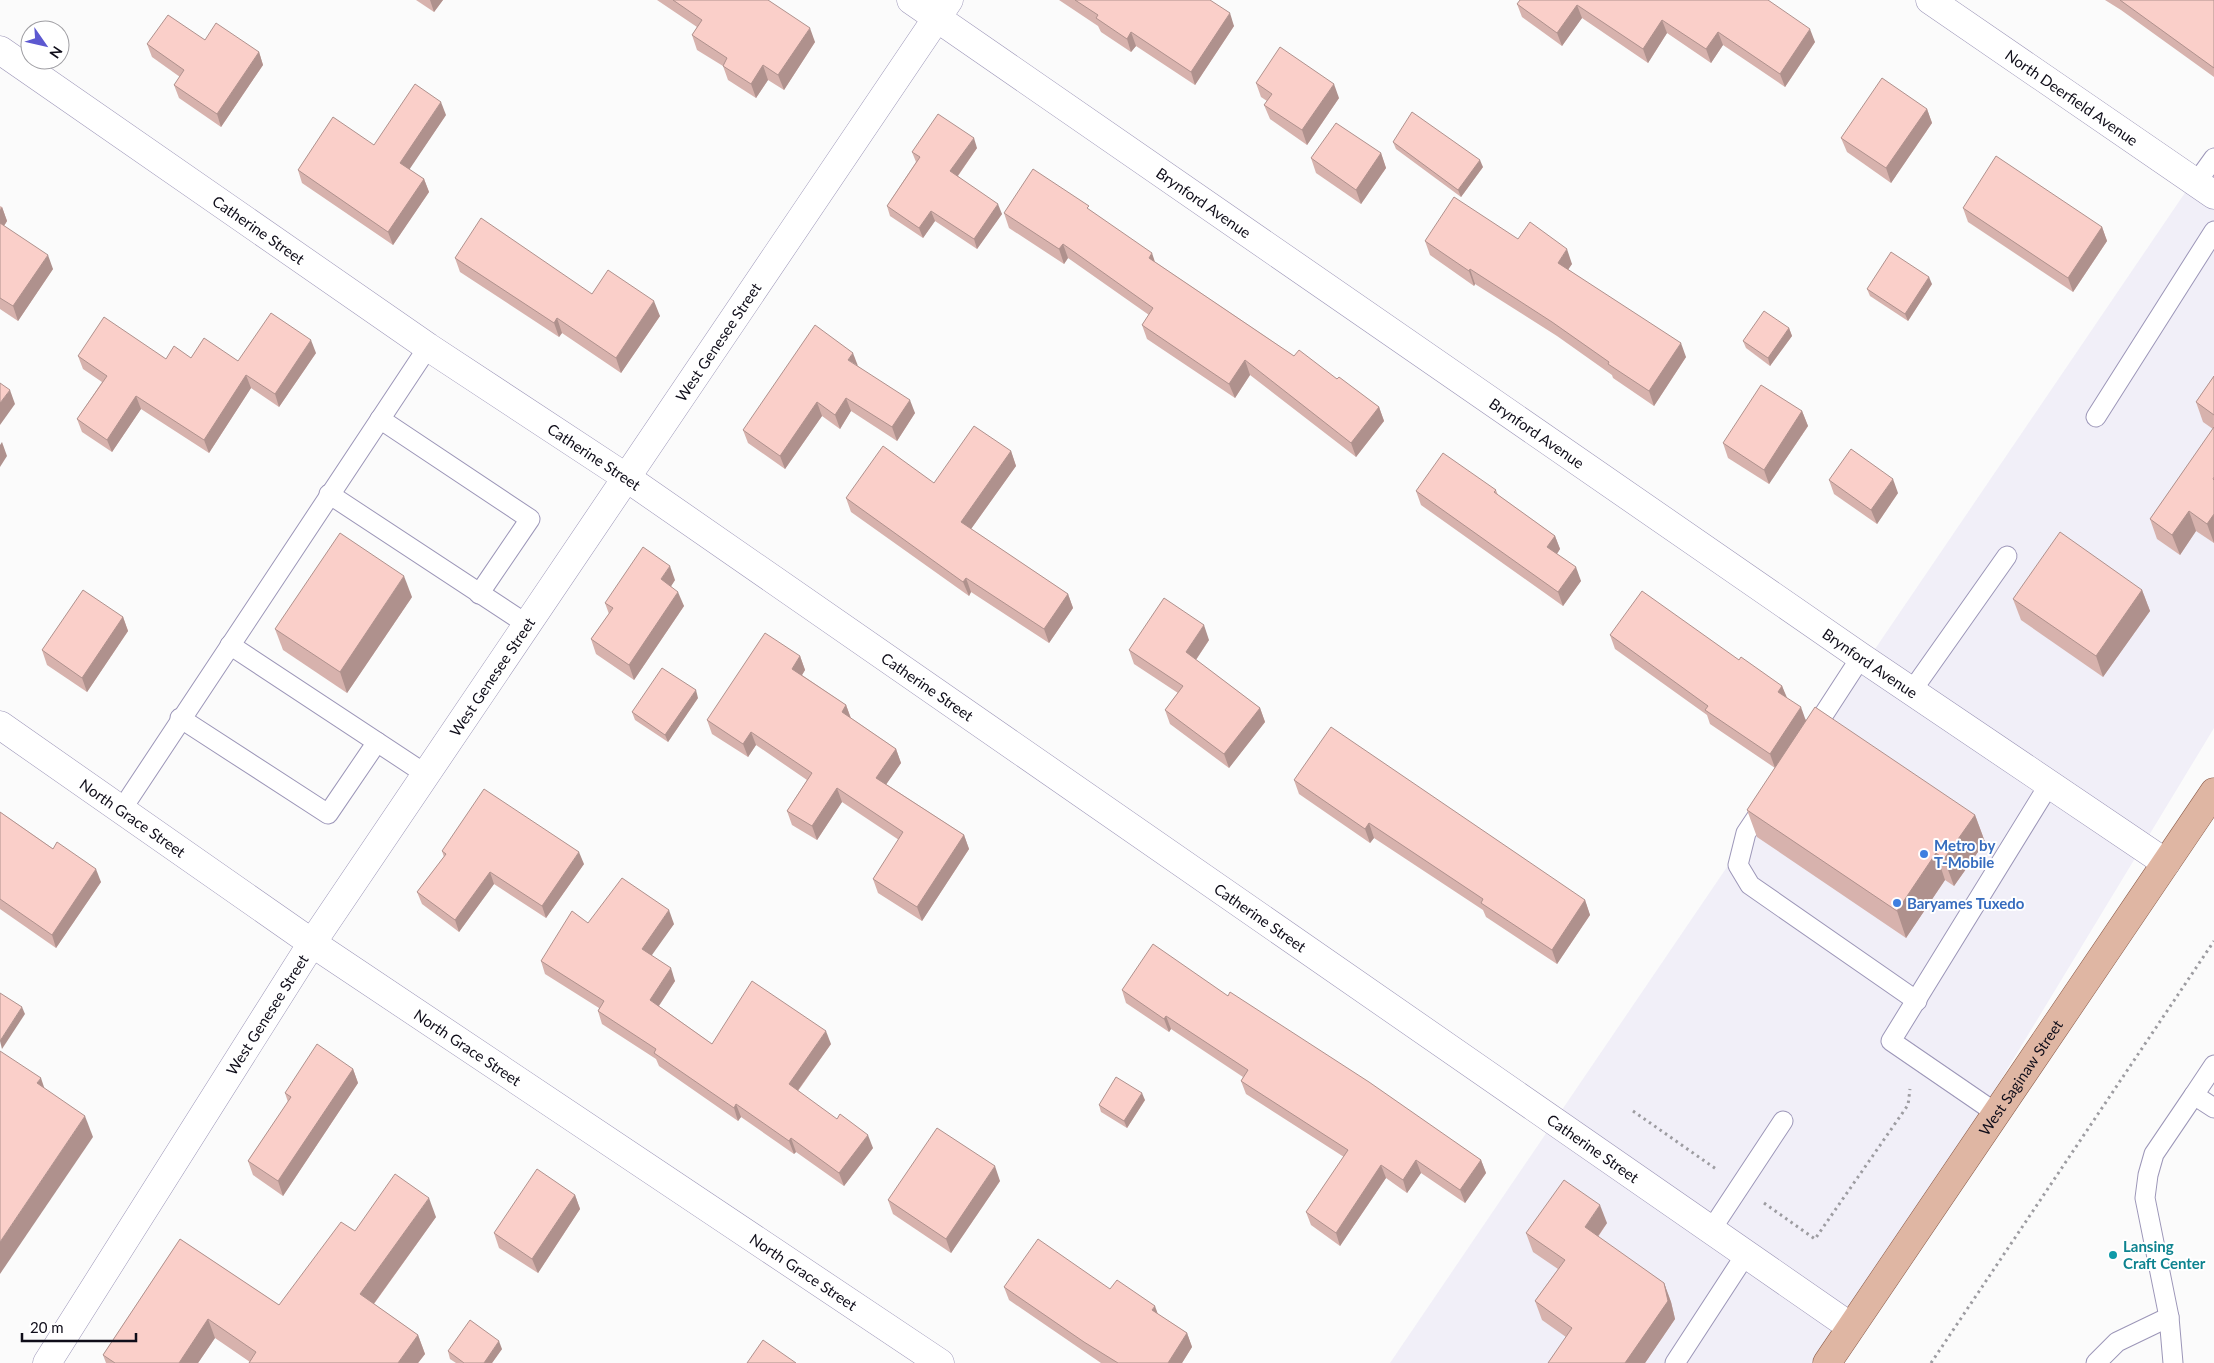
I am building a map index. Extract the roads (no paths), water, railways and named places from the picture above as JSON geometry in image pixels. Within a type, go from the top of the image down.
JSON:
[{"type":"main road","name":"West Saginaw Street","points":[[1826,1363],[2214,792]]},
{"type":"street","name":"Brynford Avenue","points":[[911,0],[943,9],[1911,692],[2050,783],[2166,863]]},
{"type":"street","name":"North Deerfield Avenue","points":[[1930,0],[2205,189]]},
{"type":"street","name":"West Genesee Street","points":[[46,1363],[312,943],[943,9]]},
{"type":"street","name":"Catherine Street","points":[[0,50],[428,347],[627,478],[1851,1327]]},
{"type":"street","name":"North Grace Street","points":[[0,725],[312,943],[940,1363]]},
{"type":"lane","points":[[2205,189],[2214,158]]},
{"type":"lane","points":[[2096,417],[2214,231]]},
{"type":"lane","points":[[122,809],[180,718],[428,347]]},
{"type":"lane","points":[[380,419],[530,519],[479,594]]},
{"type":"lane","points":[[329,494],[528,625]]},
{"type":"lane","points":[[1911,692],[2007,556]]},
{"type":"lane","points":[[230,645],[427,775]]},
{"type":"lane","points":[[1801,749],[1861,657]]},
{"type":"lane","points":[[180,718],[328,814],[377,742]]},
{"type":"lane","points":[[1996,1113],[1891,1042],[2050,783]]},
{"type":"lane","points":[[1774,791],[1746,833],[1738,865],[1750,885],[1917,1001]]},
{"type":"lane","points":[[2173,1363],[2168,1317],[2145,1198],[2148,1175],[2154,1154],[2214,1065]]},
{"type":"lane","points":[[2194,1095],[2214,1108]]},
{"type":"lane","points":[[1711,1230],[1783,1121]]},
{"type":"lane","points":[[1675,1363],[1746,1254]]},
{"type":"lane","points":[[2096,1363],[2117,1342],[2168,1317]]},
{"type":"place","name":"Metro by T-Mobile","points":[[1924,854]]},
{"type":"place","name":"Baryames Tuxedo","points":[[1897,903]]},
{"type":"place","name":"Lansing Craft Center","points":[[2113,1255]]}]
